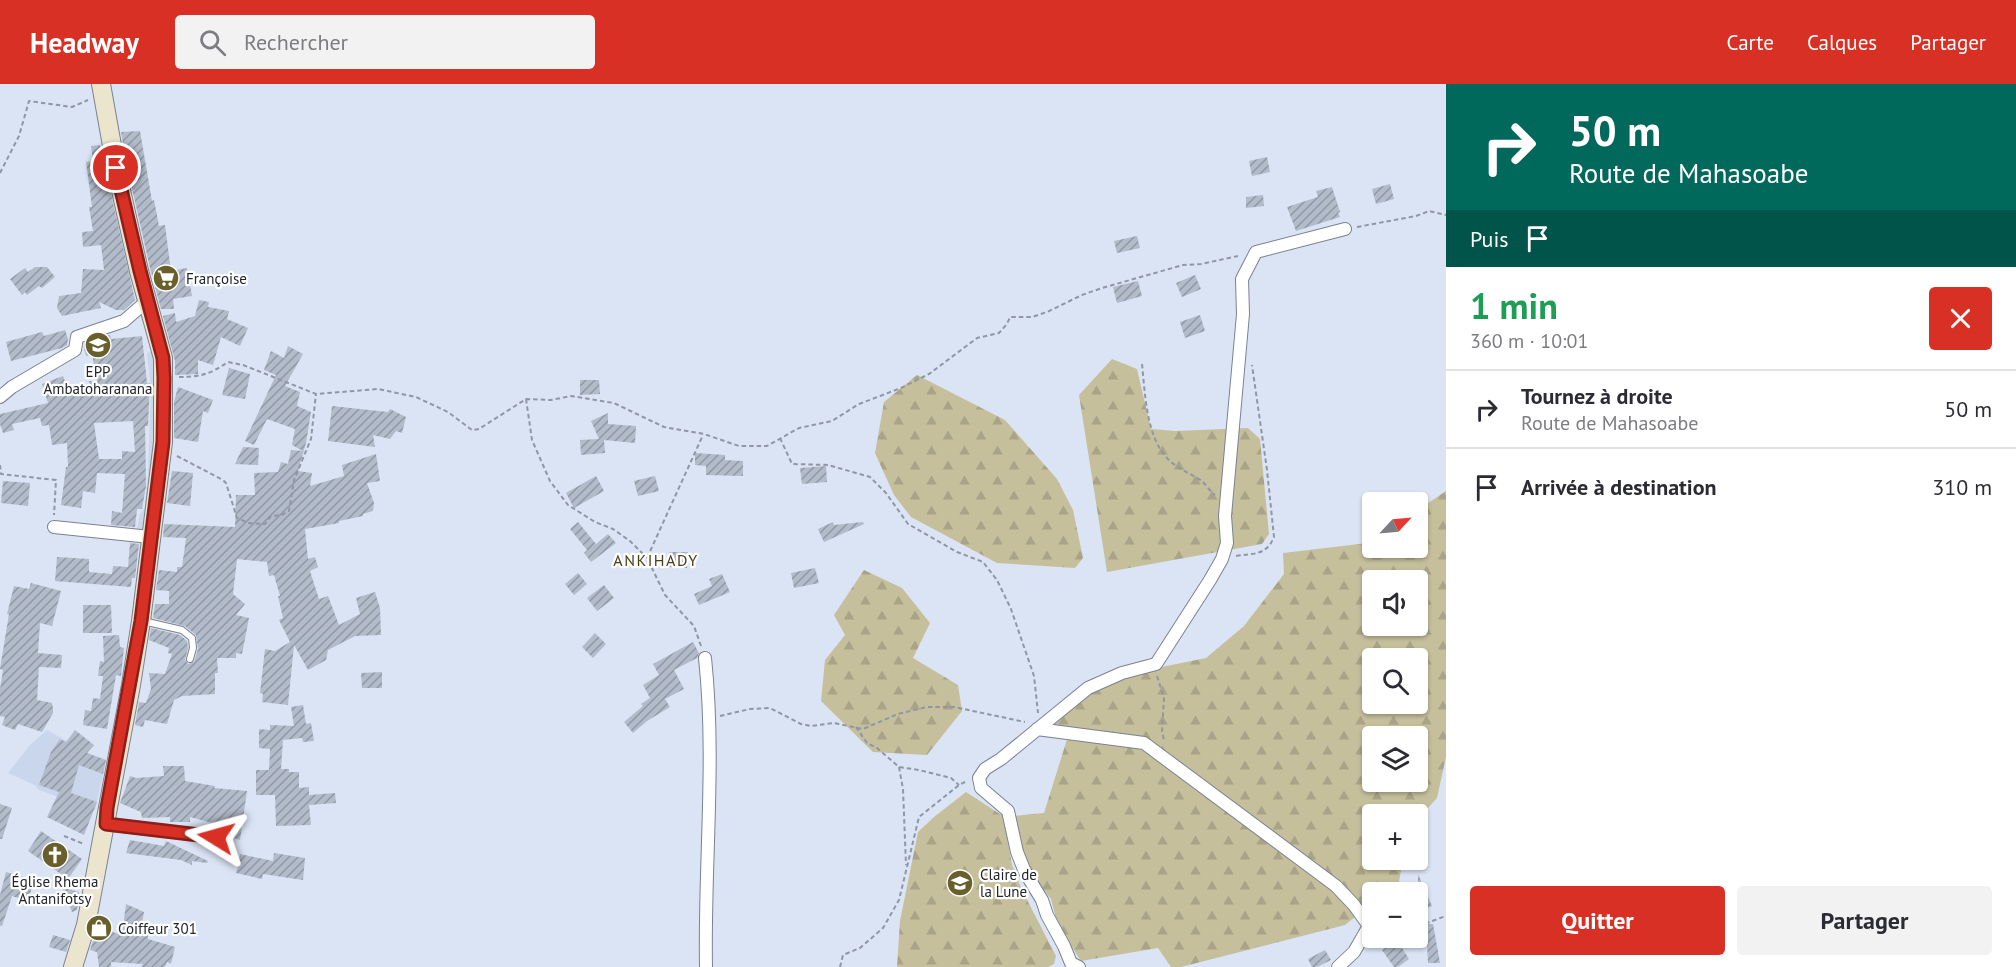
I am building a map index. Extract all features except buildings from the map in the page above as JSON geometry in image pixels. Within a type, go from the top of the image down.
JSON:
[{"type":"street","points":[[76,963],[106,824],[141,621],[163,442],[163,358],[147,301],[116,168],[101,84]]},
{"type":"street","points":[[1072,966],[1042,900],[1025,872],[1017,852],[1008,811],[981,788],[979,778],[985,769],[1001,759],[1088,688],[1122,673],[1156,664],[1210,580],[1222,559],[1227,543],[1225,516],[1243,314],[1242,279],[1256,252],[1345,229]]},
{"type":"street","points":[[0,397],[12,387],[75,350],[77,337],[124,321],[147,301]]},
{"type":"street","points":[[54,527],[150,537]]},
{"type":"street","points":[[705,658],[710,779],[706,967]]},
{"type":"street","points":[[1037,729],[1083,737],[1144,743],[1336,886],[1369,926],[1354,952],[1338,967]]},
{"type":"street","points":[[106,824],[216,837]]},
{"type":"lane","points":[[141,621],[182,630],[192,638],[193,648],[190,659]]},
{"type":"path","points":[[0,173],[19,136],[29,101],[72,107],[88,99]]},
{"type":"path","points":[[1345,229],[1416,216],[1429,211],[1446,215]]},
{"type":"path","points":[[164,378],[197,377],[212,373],[228,362],[243,365],[316,394],[378,389],[416,397],[448,412],[472,430],[479,429],[526,399],[551,400],[571,396],[614,404],[664,427],[704,434],[740,446],[767,446],[799,428],[832,421],[859,404],[901,388],[929,374],[972,344],[976,338],[999,333],[1010,317],[1032,317],[1082,295],[1183,265],[1202,264],[1256,252]]},
{"type":"path","points":[[1222,559],[1265,551],[1274,537],[1251,356]]},
{"type":"path","points":[[1142,364],[1147,409],[1155,437],[1166,457],[1180,469],[1202,481],[1216,496],[1225,516]]},
{"type":"path","points":[[161,455],[171,454],[184,459],[224,480],[237,518],[249,523],[265,524],[271,516],[282,515],[289,511],[294,480],[311,439],[316,394]]},
{"type":"path","points":[[526,399],[532,440],[550,481],[568,505],[595,522],[613,529],[630,541],[647,558],[665,595],[694,626],[705,658]]},
{"type":"path","points":[[647,558],[704,434]]},
{"type":"path","points":[[709,718],[750,709],[770,708],[801,724],[811,726],[834,723],[863,729],[898,714],[954,707],[1021,720],[1037,729],[1038,708],[1034,676],[1011,609],[997,580],[983,562],[957,552],[908,524],[886,493],[870,477],[828,465],[792,464],[780,438]]},
{"type":"path","points":[[0,465],[1,474],[56,480],[54,527]]},
{"type":"path","points":[[1156,664],[1164,698],[1162,731],[1169,761]]},
{"type":"path","points":[[856,727],[867,743],[877,748],[899,767],[951,778],[959,784]]},
{"type":"path","points":[[899,767],[903,789],[906,870]]},
{"type":"path","points":[[840,967],[843,955],[860,948],[884,928],[899,900],[919,816],[959,784],[979,778]]},
{"type":"path","points":[[64,836],[101,850]]},
{"type":"path","points":[[1428,922],[1446,916]]},
{"type":"shaded area","points":[[159,349],[162,358],[148,535],[136,533],[140,514],[145,507],[148,473],[151,389],[147,353]]},
{"type":"shaded area","points":[[47,730],[92,755],[106,760],[95,810],[39,790],[35,785],[8,773],[30,745]]},
{"type":"green space","points":[[1112,359],[1137,369],[1151,429],[1175,431],[1248,428],[1260,439],[1269,534],[1262,544],[1107,572],[1079,395]]},
{"type":"green space","points":[[917,375],[1005,420],[1057,479],[1073,510],[1083,558],[1075,568],[997,563],[911,517],[894,495],[875,453],[884,402]]},
{"type":"green space","points":[[1446,491],[1446,757],[1437,798],[1428,808],[1428,804],[1362,804],[1362,870],[1401,870],[1399,882],[1362,882],[1362,911],[1345,925],[1181,967],[1171,967],[1158,948],[1081,961],[1058,926],[1051,899],[1027,865],[1014,816],[1044,813],[1069,733],[1042,726],[1103,684],[1142,671],[1206,658],[1244,626],[1284,574],[1283,553],[1362,544],[1362,558],[1428,558],[1428,503]]},
{"type":"green space","points":[[864,570],[902,588],[930,623],[913,658],[958,685],[962,711],[927,755],[873,752],[821,701],[825,660],[845,635],[834,615]]},
{"type":"green space","name":"Claire de la Lune","points":[[966,792],[1003,816],[1012,865],[1022,890],[1056,956],[1054,964],[1048,967],[897,967],[900,921],[918,832]]},
{"type":"place","name":"Françoise","points":[[166,278]]},
{"type":"place","name":"EPP Ambatoharanana","points":[[98,345]]},
{"type":"place","name":"Église Rhema Antanifotsy","points":[[55,855]]},
{"type":"place","name":"Claire de la Lune","points":[[960,883]]},
{"type":"place","name":"Coiffeur 301","points":[[99,928]]},
{"type":"district","name":"ANKIHADY","points":[[656,560]]},
{"type":"route","points":[[116,168],[147,301],[163,358],[164,378],[163,442],[141,621],[106,824],[216,837]]}]
